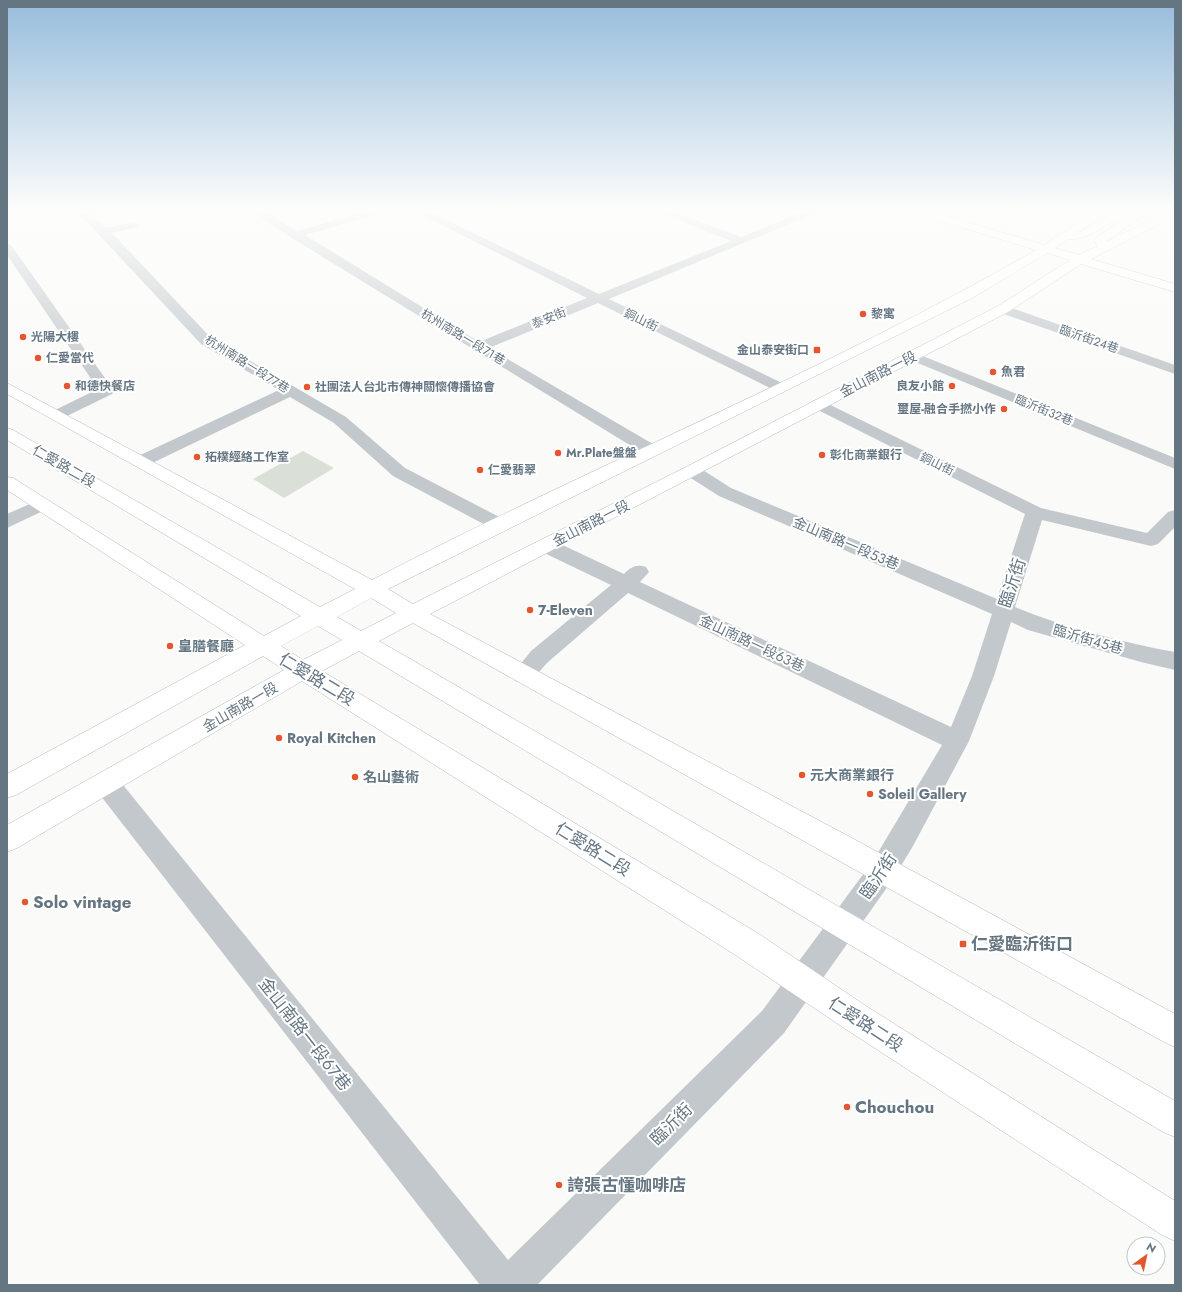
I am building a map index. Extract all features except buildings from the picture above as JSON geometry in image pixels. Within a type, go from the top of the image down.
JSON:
[{"type":"main road","points":[[7,787],[263,646],[320,617],[413,566],[781,388],[967,295],[1011,269]]},
{"type":"main road","name":"金山南路一段","points":[[7,839],[303,670],[548,546],[818,404],[1003,309],[1065,269]]},
{"type":"main road","points":[[1111,269],[1175,288]]},
{"type":"main road","points":[[7,388],[372,589],[523,675],[883,870],[1175,1031]]},
{"type":"main road","name":"仁愛路二段","points":[[7,432],[1175,1120]]},
{"type":"main road","name":"仁愛路二段","points":[[7,482],[263,646],[748,945],[855,1018],[1175,1222]]},
{"type":"street","points":[[22,269],[107,391],[57,415]]},
{"type":"street","name":"杭州南路一段77巷","points":[[139,269],[206,341],[340,420],[398,472],[500,525]]},
{"type":"street","name":"杭州南路一段71巷","points":[[350,269],[652,450]]},
{"type":"street","name":"銅山街","points":[[539,269],[781,388]]},
{"type":"street","name":"泰安街","points":[[478,347],[670,269]]},
{"type":"street","name":"臨沂街24巷","points":[[1003,309],[1175,370]]},
{"type":"street","name":"臨沂街32巷","points":[[913,356],[1175,464]]},
{"type":"street","points":[[140,462],[290,391]]},
{"type":"street","name":"銅山街","points":[[818,404],[1035,512]]},
{"type":"street","name":"金山南路一段53巷","points":[[692,471],[720,497],[1004,609]]},
{"type":"street","points":[[7,522],[41,505]]},
{"type":"street","points":[[1035,512],[1151,540],[1175,516]]},
{"type":"street","name":"臨沂街","points":[[510,1285],[773,1022],[883,870],[957,741],[983,676],[1035,512]]},
{"type":"street","name":"金山南路一段63巷","points":[[548,546],[633,578],[957,741]]},
{"type":"street","points":[[523,675],[539,657],[633,578]]},
{"type":"street","name":"臨沂街45巷","points":[[1004,609],[1036,624],[1141,654],[1175,661]]},
{"type":"street","name":"金山南路一段67巷","points":[[106,783],[504,1285]]},
{"type":"shaded area","points":[[303,451],[334,468],[284,498],[253,479]]},
{"type":"place","name":"黎寓","points":[[863,314]]},
{"type":"place","name":"光陽大樓","points":[[23,337]]},
{"type":"place","name":"金山泰安街口","points":[[817,350]]},
{"type":"place","name":"仁愛當代","points":[[38,358]]},
{"type":"place","name":"魚君","points":[[993,372]]},
{"type":"place","name":"和德快餐店","points":[[67,386]]},
{"type":"place","name":"良友小館","points":[[952,386]]},
{"type":"place","name":"社團法人台北市傳神關懷傳播協會","points":[[307,387]]},
{"type":"place","name":"璽屋-融合手撚小作","points":[[1004,409]]},
{"type":"place","name":"Mr.Plate盤盤","points":[[558,453]]},
{"type":"place","name":"彰化商業銀行","points":[[822,455]]},
{"type":"place","name":"拓樸經絡工作室","points":[[197,457]]},
{"type":"place","name":"仁愛翡翠","points":[[480,470]]},
{"type":"place","name":"7-Eleven","points":[[530,610]]},
{"type":"place","name":"皇膳餐廳","points":[[170,646]]},
{"type":"place","name":"Royal Kitchen","points":[[279,738]]},
{"type":"place","name":"元大商業銀行","points":[[802,775]]},
{"type":"place","name":"名山藝術","points":[[355,777]]},
{"type":"place","name":"Soleil Gallery","points":[[870,794]]},
{"type":"place","name":"Solo vintage","points":[[25,902]]},
{"type":"place","name":"仁愛臨沂街口","points":[[963,944]]},
{"type":"place","name":"Chouchou","points":[[847,1107]]},
{"type":"place","name":"誇張古懂咖啡店","points":[[559,1185]]}]
